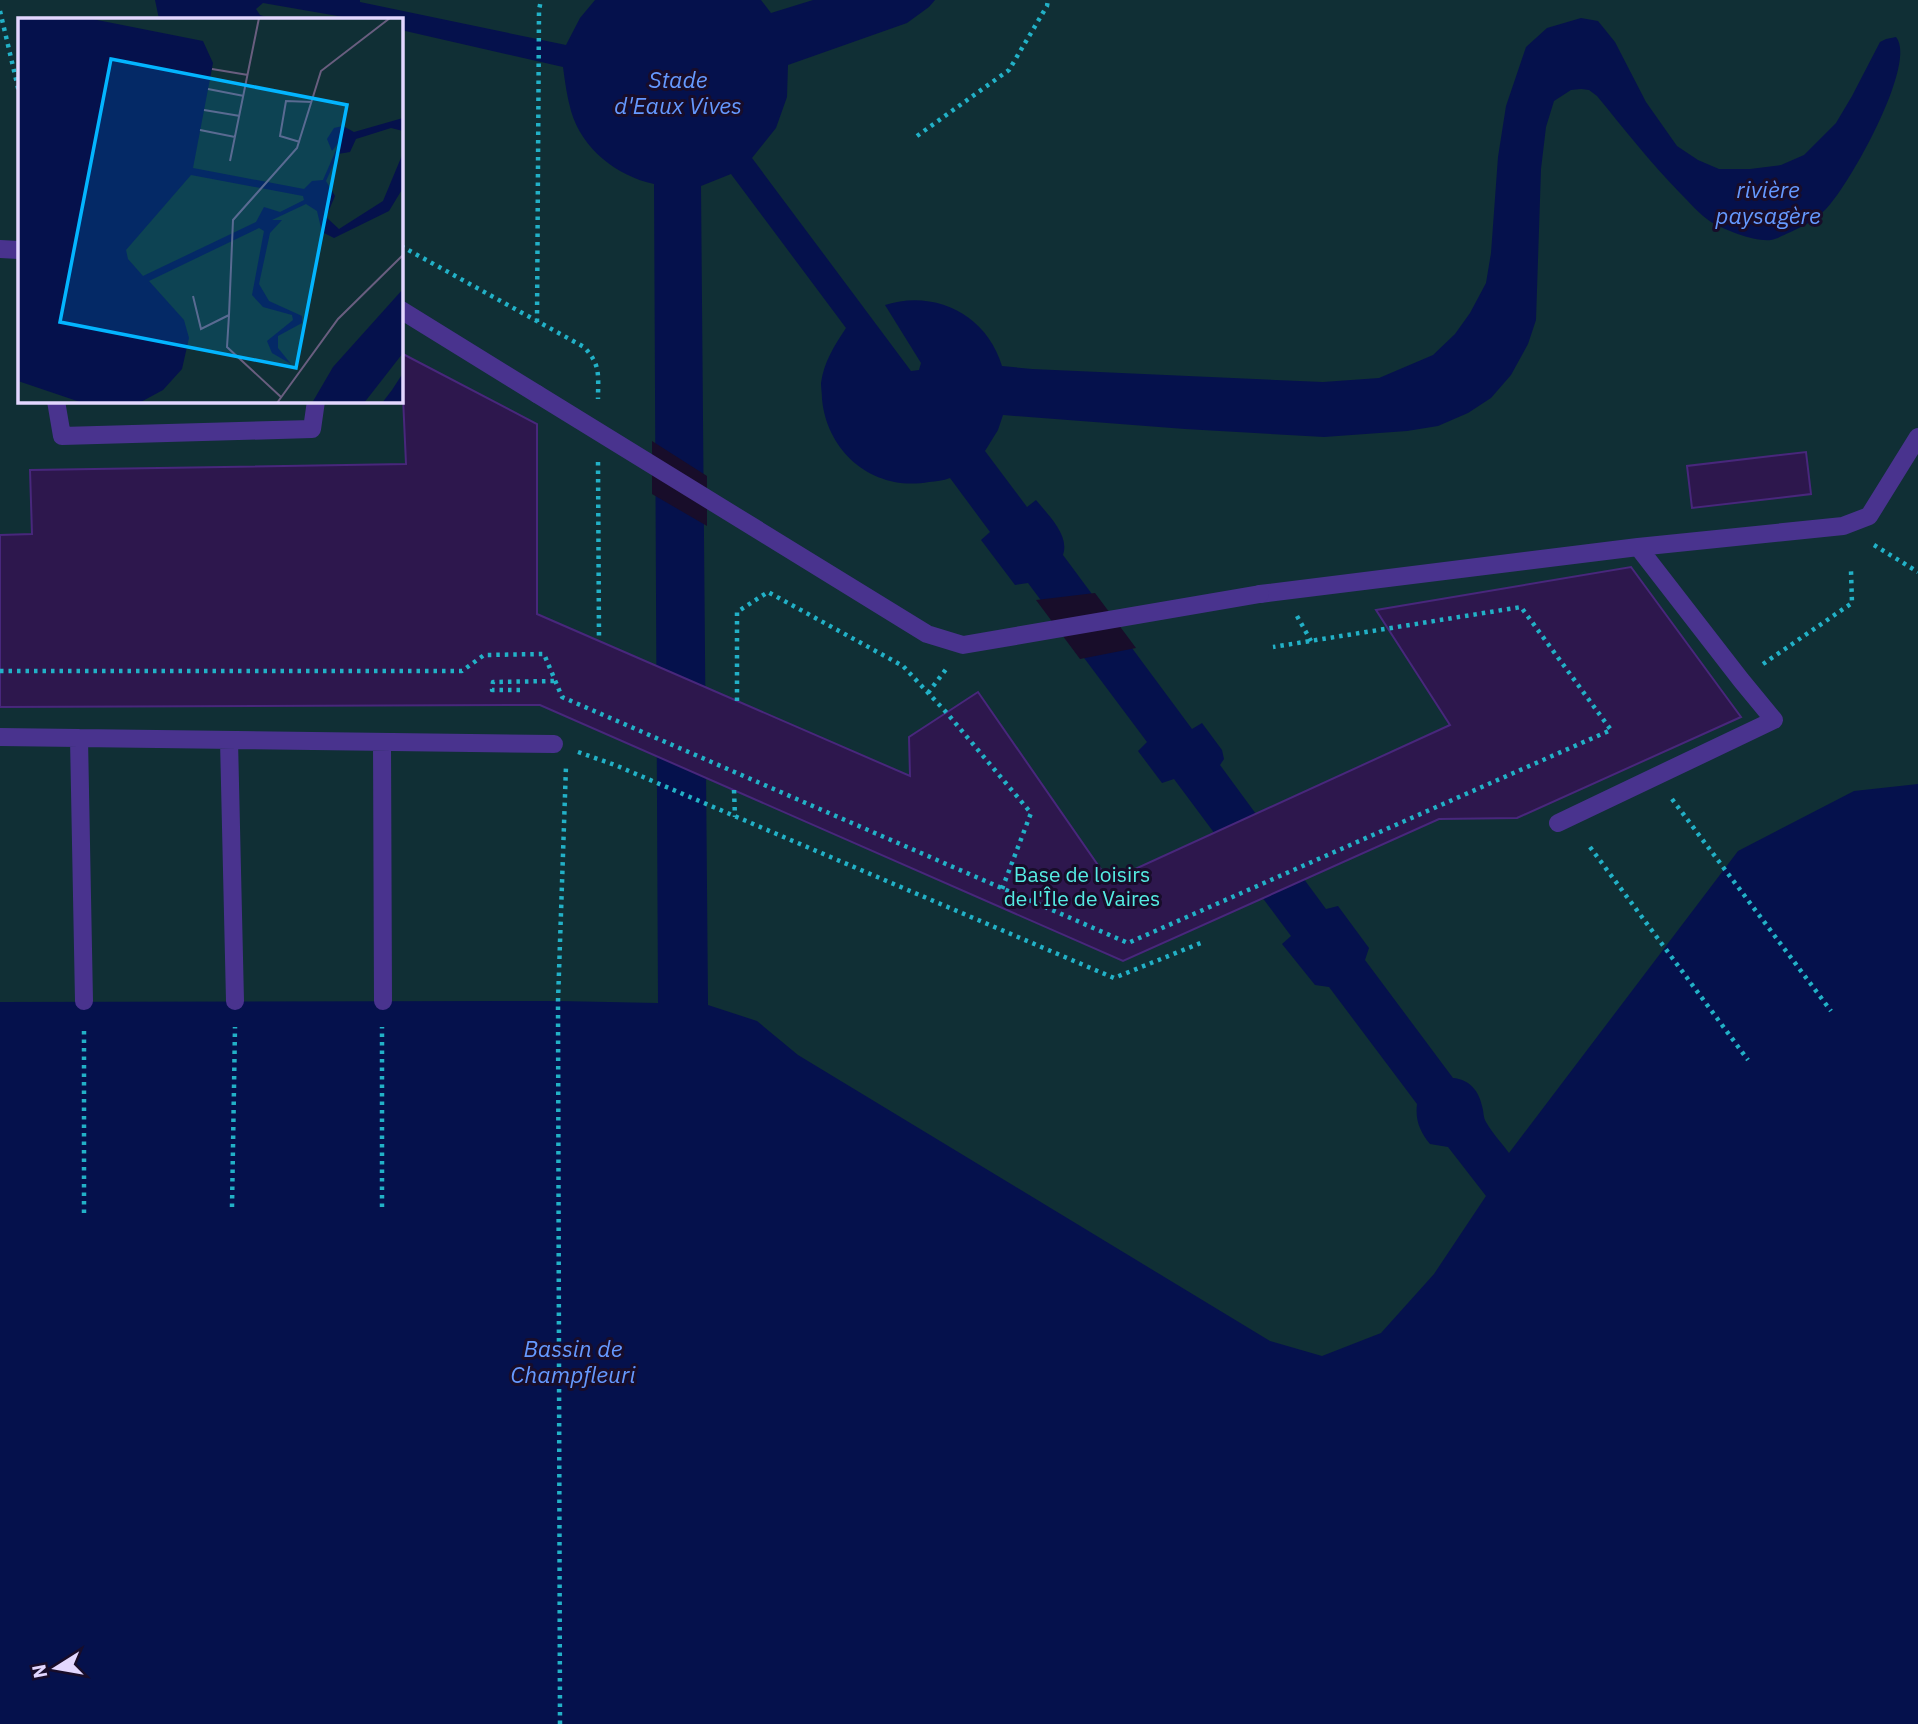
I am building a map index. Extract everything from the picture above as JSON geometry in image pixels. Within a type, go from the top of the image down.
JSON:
[{"type":"lane","points":[[0,249],[18,250]]},
{"type":"lane","points":[[402,311],[927,634],[963,645],[1260,594],[1638,547],[1843,526],[1869,516],[1918,437]]},
{"type":"lane","points":[[56,402],[62,436],[312,429],[316,402]]},
{"type":"lane","points":[[1558,823],[1774,720],[1638,547]]},
{"type":"lane","points":[[0,737],[554,744]]},
{"type":"lane","points":[[79,738],[84,1001]]},
{"type":"lane","points":[[229,740],[235,1001]]},
{"type":"lane","points":[[382,742],[383,1002]]},
{"type":"path","points":[[537,322],[541,0]]},
{"type":"path","points":[[917,136],[1009,70],[1048,0]]},
{"type":"path","points":[[0,11],[18,88]]},
{"type":"path","points":[[402,247],[583,347],[595,359],[598,407]]},
{"type":"path","points":[[598,462],[599,640]]},
{"type":"path","points":[[1843,526],[1918,572]]},
{"type":"path","points":[[1741,680],[1852,603],[1851,571]]},
{"type":"path","points":[[737,701],[737,612],[768,592],[903,666],[947,712],[1031,813],[1002,888]]},
{"type":"path","points":[[0,671],[462,671],[484,655],[544,654],[562,697],[1128,943],[1611,730],[1521,607],[1273,647]]},
{"type":"path","points":[[520,690],[492,690],[493,682],[555,681]]},
{"type":"path","points":[[554,744],[566,748],[558,1001],[560,1724]]},
{"type":"path","points":[[615,765],[1114,978],[1203,942]]},
{"type":"path","points":[[734,790],[735,817]]},
{"type":"path","points":[[1672,798],[1831,1012]]},
{"type":"path","points":[[1590,847],[1748,1060]]},
{"type":"path","points":[[84,1001],[84,1213]]},
{"type":"path","points":[[232,1207],[235,1001]]},
{"type":"path","points":[[382,1207],[383,1002]]},
{"type":"green space","name":"Base de loisirs de l'Île de Vaires","points":[[0,0],[1918,0],[1918,1724],[0,1724]]},
{"type":"water","name":"Bassin de Champfleuri","points":[[155,0],[360,0],[566,45],[580,18],[595,0],[761,0],[771,13],[813,0],[935,0],[907,23],[788,65],[787,97],[776,128],[752,158],[911,371],[919,370],[921,363],[885,305],[922,301],[957,310],[972,320],[984,333],[995,348],[1002,366],[1323,382],[1379,378],[1433,355],[1455,334],[1470,313],[1486,283],[1491,253],[1498,157],[1506,106],[1526,47],[1547,28],[1581,18],[1598,21],[1615,42],[1646,102],[1677,146],[1698,160],[1719,169],[1781,165],[1804,155],[1836,123],[1880,42],[1896,37],[1900,51],[1898,72],[1890,97],[1850,176],[1837,196],[1817,217],[1771,240],[1740,235],[1703,216],[1589,90],[1571,90],[1554,101],[1546,127],[1541,169],[1536,320],[1528,344],[1511,375],[1491,398],[1468,413],[1438,426],[1324,437],[1003,415],[998,430],[985,451],[1027,507],[1036,500],[1052,519],[1061,533],[1063,555],[1192,729],[1202,723],[1222,750],[1224,759],[1220,765],[1326,909],[1338,906],[1369,948],[1365,960],[1453,1078],[1468,1083],[1476,1091],[1486,1122],[1509,1153],[1738,851],[1854,791],[1918,784],[1918,1724],[0,1724],[0,1002],[658,1003],[654,184],[627,175],[592,149],[576,125],[571,111],[563,67],[402,30],[402,18],[349,18],[263,3],[256,9],[260,15],[269,18],[159,18]],"holes":[[[731,174],[846,328],[830,354],[821,383],[822,399],[833,436],[844,452],[872,474],[890,481],[909,484],[950,478],[990,532],[981,540],[1015,585],[1028,583],[1147,742],[1138,751],[1162,783],[1174,779],[1291,936],[1282,944],[1315,985],[1329,987],[1417,1104],[1418,1121],[1426,1139],[1430,1144],[1448,1147],[1486,1196],[1434,1274],[1381,1333],[1322,1356],[1270,1341],[798,1055],[757,1021],[708,1005],[701,186]]]},
{"type":"pier","points":[[652,441],[707,476],[707,526],[652,494]]},
{"type":"pier","points":[[1095,593],[1136,648],[1080,659],[1036,600]]},
{"type":"building","points":[[402,354],[537,424],[537,614],[910,776],[909,737],[978,692],[1109,881],[1450,725],[1376,610],[1631,567],[1741,717],[1517,818],[1439,819],[1123,961],[540,705],[0,707],[0,535],[32,534],[30,470],[406,464]]},
{"type":"building","points":[[1806,452],[1811,494],[1692,508],[1687,466]]},
{"type":"water label","name":"Stade d'Eaux Vives","points":[[678,93]]},
{"type":"water label","name":"rivière paysagère","points":[[1768,203]]}]
